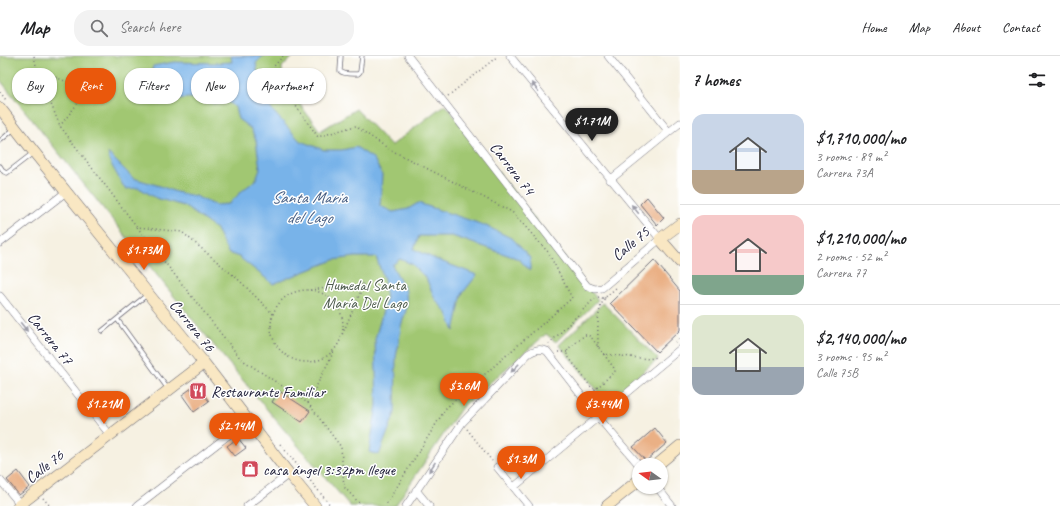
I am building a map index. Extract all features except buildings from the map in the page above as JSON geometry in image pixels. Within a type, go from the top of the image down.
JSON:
[{"type":"main road","name":"Carrera 76","points":[[0,108],[15,129],[204,363],[315,506]]},
{"type":"main road","name":"Calle 75","points":[[660,239],[680,224]]},
{"type":"main road","points":[[660,239],[680,262]]},
{"type":"main road","name":"Calle 76","points":[[19,505],[204,363]]},
{"type":"main road","points":[[665,458],[680,446]]},
{"type":"main road","points":[[607,506],[632,486]]},
{"type":"street","name":"Carrera 74","points":[[408,56],[587,286],[595,289],[602,288]]},
{"type":"street","points":[[510,56],[610,180],[660,239]]},
{"type":"street","points":[[608,56],[669,132]]},
{"type":"street","points":[[610,180],[680,124]]},
{"type":"street","points":[[0,243],[66,192]]},
{"type":"street","name":"Calle 75","points":[[602,288],[660,239]]},
{"type":"street","name":"Carrera 77","points":[[0,296],[110,435]]},
{"type":"street","points":[[514,487],[680,349]]},
{"type":"street","points":[[406,506],[462,423],[528,354],[535,350],[545,350],[632,458]]},
{"type":"street","points":[[137,506],[248,420]]},
{"type":"street","points":[[497,467],[529,506]]},
{"type":"street","points":[[247,506],[289,474]]},
{"type":"street","points":[[0,480],[19,505]]},
{"type":"street","points":[[416,490],[429,506]]},
{"type":"street","points":[[663,494],[672,506]]},
{"type":"lane","points":[[341,56],[340,71],[341,73],[345,74],[358,74],[360,72],[362,56]]},
{"type":"lane","points":[[0,141],[15,129]]},
{"type":"lane","points":[[0,166],[4,172],[7,173],[34,152]]},
{"type":"lane","points":[[102,331],[148,294]]},
{"type":"lane","points":[[117,319],[169,390]]},
{"type":"path","points":[[34,56],[37,68]]},
{"type":"path","points":[[284,56],[274,66],[281,85],[318,137],[355,126],[389,149],[512,212],[548,252],[572,298],[446,408],[385,506]]},
{"type":"path","points":[[443,101],[498,56]]},
{"type":"path","points":[[57,78],[88,90],[60,126]]},
{"type":"path","points":[[51,104],[60,126],[241,359],[308,403],[341,447],[344,487],[362,506]]},
{"type":"path","points":[[137,227],[182,232],[240,281],[273,314]]},
{"type":"path","points":[[598,346],[600,306],[621,283]]},
{"type":"path","points":[[308,403],[341,338],[364,284],[297,292],[287,297],[279,304],[273,314],[271,327],[274,339],[280,350],[289,358],[301,362],[314,362],[325,357],[335,349]]},
{"type":"path","points":[[308,290],[319,292],[329,298],[337,306],[342,316],[343,327],[341,338]]},
{"type":"path","points":[[545,350],[594,300],[599,297],[605,299]]},
{"type":"path","points":[[585,335],[591,337],[598,346],[614,368],[614,371],[598,388],[595,389],[591,387],[567,355],[567,352],[568,349],[585,335]]},
{"type":"path","points":[[674,343],[680,338]]},
{"type":"path","points":[[603,354],[649,359],[656,358],[663,354]]},
{"type":"path","points":[[462,423],[497,467]]},
{"type":"green space","name":"Humedal Santa María Del Lago","points":[[0,56],[294,56],[282,68],[247,68],[247,104],[299,104],[320,131],[356,109],[391,146],[445,104],[598,300],[556,342],[546,334],[462,407],[395,506],[350,506],[197,325],[19,104],[57,104],[57,68],[12,68],[12,95],[0,80]]},
{"type":"green space","points":[[603,303],[658,359],[608,403],[559,345]]},
{"type":"water","name":"Santa Maria del Lago","points":[[231,56],[263,56],[256,63],[257,68],[247,68],[247,104],[269,104],[271,109],[300,141],[324,150],[342,150],[356,147],[374,159],[382,175],[380,206],[393,212],[408,209],[418,203],[484,225],[513,239],[530,258],[530,271],[519,259],[452,236],[419,236],[414,249],[435,259],[477,275],[462,294],[454,331],[447,313],[435,299],[426,278],[412,264],[400,259],[392,265],[406,291],[407,307],[401,326],[396,357],[395,413],[379,455],[369,452],[377,405],[375,339],[386,300],[384,279],[376,257],[355,257],[334,260],[273,284],[239,257],[228,253],[216,229],[184,206],[156,198],[139,188],[125,189],[110,162],[108,153],[133,178],[176,192],[195,196],[215,205],[229,204],[244,189],[255,181],[260,169],[256,140],[250,128],[238,119],[235,107],[231,104],[239,104],[239,68],[191,68],[191,98],[183,98],[183,68],[153,68],[153,66],[174,62],[232,62]]},
{"type":"place","name":"Restaurante Familiar","points":[[198,391]]},
{"type":"place","name":"casa ángel 3:32pm llegue","points":[[250,469]]}]
